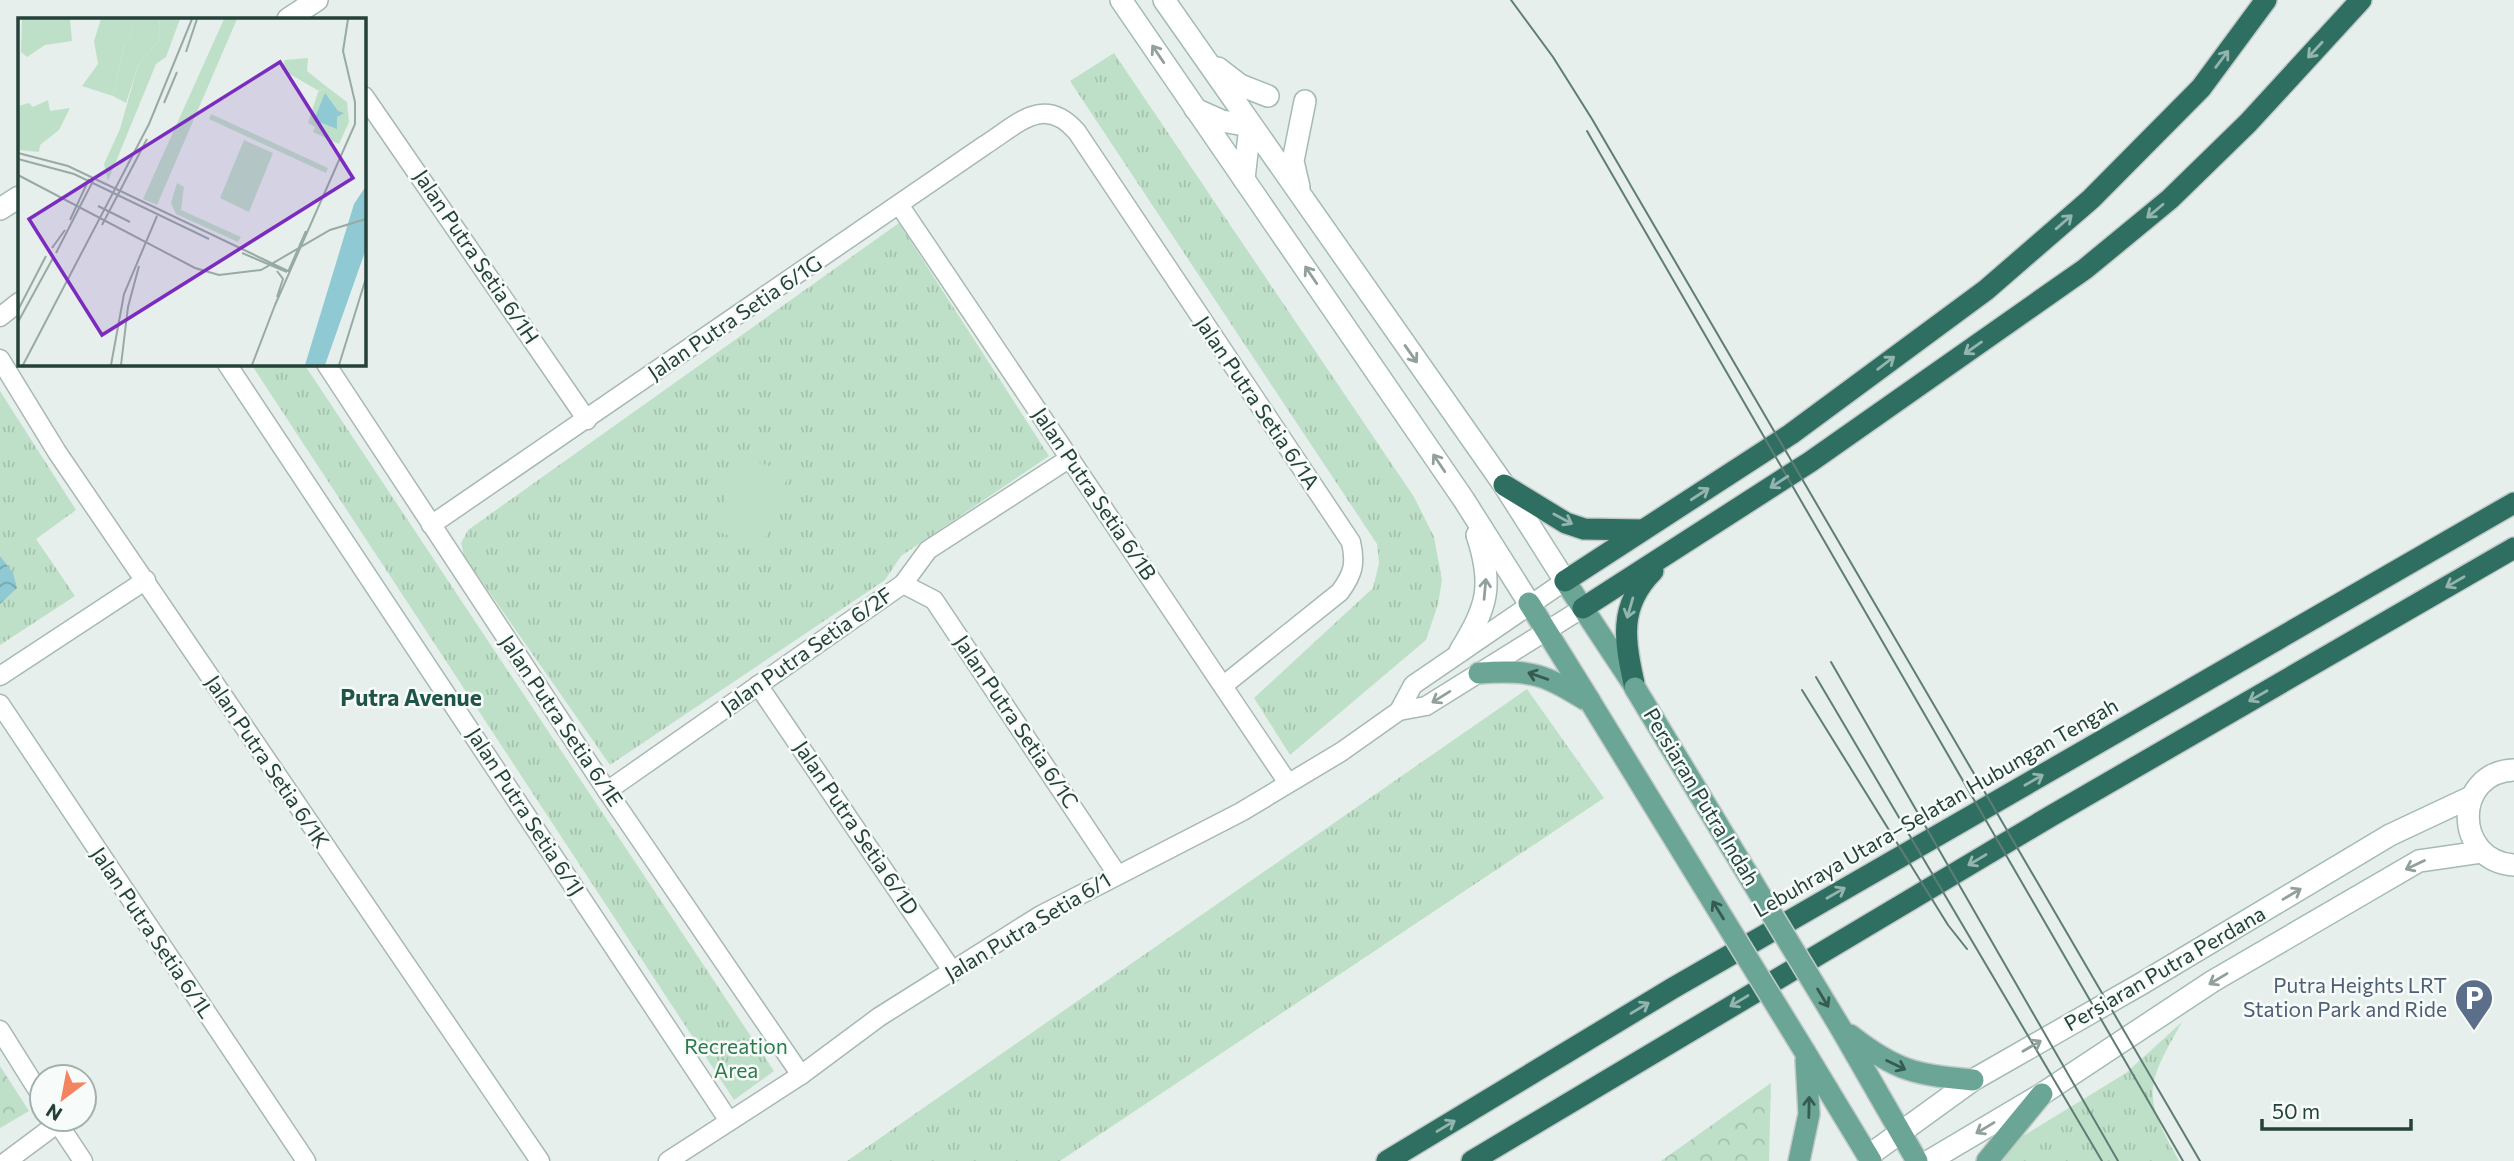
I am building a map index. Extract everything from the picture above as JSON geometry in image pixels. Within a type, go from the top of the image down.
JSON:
[{"type":"highway","points":[[1565,581],[1791,434],[1986,290],[2091,199],[2201,88],[2266,0]]},
{"type":"highway","points":[[1583,608],[1810,462],[2085,269],[2169,199],[2248,123],[2361,0]]},
{"type":"highway","points":[[1504,485],[1566,523],[1584,529],[1642,530]]},
{"type":"highway","name":"Lebuhraya Utara–Selatan Hubungan Tengah","points":[[1387,1161],[1673,988],[2514,503]]},
{"type":"highway","points":[[1472,1161],[2040,823],[2514,548]]},
{"type":"highway","points":[[1635,688],[1626,635],[1631,602],[1638,586],[1669,554]]},
{"type":"main road","points":[[290,18],[317,0]]},
{"type":"main road","points":[[1121,0],[1464,500],[1529,603]]},
{"type":"main road","points":[[1164,0],[1504,485],[1565,581]]},
{"type":"main road","points":[[1202,56],[1240,85],[1268,96]]},
{"type":"main road","points":[[1303,200],[1293,160],[1305,101]]},
{"type":"main road","points":[[1195,108],[1222,121],[1250,126]]},
{"type":"main road","points":[[1244,179],[1250,126]]},
{"type":"main road","points":[[0,209],[18,198]]},
{"type":"main road","points":[[1460,651],[1483,614],[1487,566],[1464,500]]},
{"type":"main road","name":"Persiaran Putra Indah","points":[[1565,581],[1635,688],[1840,1027],[1917,1161]]},
{"type":"main road","name":"Persiaran Putra Indah","points":[[1529,603],[1805,1052],[1866,1159]]},
{"type":"main road","points":[[1479,673],[1522,670],[1557,682],[1591,703]]},
{"type":"main road","name":"Persiaran Putra Perdana","points":[[1866,1159],[1973,1080],[2141,985],[2390,835],[2471,797],[2485,779],[2514,770]]},
{"type":"main road","points":[[2471,797],[2468,826],[2481,852],[2492,860],[2514,865]]},
{"type":"main road","name":"Persiaran Putra Perdana","points":[[1929,1161],[2042,1094],[2213,981],[2419,862],[2481,852]]},
{"type":"main road","points":[[1840,1027],[1897,1067],[1932,1076],[1973,1080]]},
{"type":"main road","points":[[1799,1161],[1810,1114],[1805,1052]]},
{"type":"main road","points":[[1987,1161],[2042,1094]]},
{"type":"street","name":"Jalan Putra Setia 6/1H","points":[[366,99],[587,420]]},
{"type":"street","name":"Jalan Putra Setia 6/1G","points":[[431,525],[900,206],[985,145],[1039,112]]},
{"type":"street","name":"Jalan Putra Setia 6/1A","points":[[1039,112],[1053,114],[1067,121],[1077,132],[1351,542],[1356,562],[1350,577],[1339,592],[1224,685]]},
{"type":"street","name":"Jalan Putra Setia 6/1B","points":[[900,206],[1288,783]]},
{"type":"street","points":[[0,317],[18,303]]},
{"type":"street","name":"Jalan Putra Setia 6/1K","points":[[0,359],[57,452],[540,1161]]},
{"type":"street","name":"Jalan Putra Setia 6/1J","points":[[228,366],[729,1121]]},
{"type":"street","name":"Jalan Putra Setia 6/1E","points":[[327,366],[607,791],[801,1075]]},
{"type":"street","name":"Jalan Putra Setia 6/2F","points":[[607,791],[903,584],[928,551],[1070,458]]},
{"type":"street","points":[[0,676],[146,580]]},
{"type":"street","points":[[1399,711],[1413,685],[1529,603],[1565,581]]},
{"type":"street","name":"Jalan Putra Setia 6/1C","points":[[903,584],[934,600],[1117,874]]},
{"type":"street","points":[[1399,711],[1426,706],[1583,608]]},
{"type":"street","name":"Jalan Putra Setia 6/1D","points":[[758,685],[953,972]]},
{"type":"street","name":"Jalan Putra Setia 6/1L","points":[[0,704],[306,1161]]},
{"type":"street","name":"Jalan Putra Setia 6/1","points":[[668,1161],[801,1075],[879,1017],[1041,915],[1241,812],[1341,752],[1399,711]]},
{"type":"street","points":[[0,1030],[28,1075]]},
{"type":"street","points":[[7,1161],[42,1133]]},
{"type":"street","points":[[65,1133],[83,1161]]},
{"type":"green space","points":[[1114,53],[1414,497],[1434,537],[1442,580],[1438,604],[1426,640],[1290,755],[1254,698],[1373,588],[1379,563],[1377,544],[1070,81]]},
{"type":"green space","points":[[899,223],[1049,456],[901,556],[885,580],[610,765],[464,556],[461,543],[468,530]]},
{"type":"green space","name":"Recreation Area","points":[[252,366],[305,366],[774,1071],[734,1100]]},
{"type":"green space","points":[[0,391],[76,510],[36,539],[75,596],[0,645]]},
{"type":"green space","points":[[741,456],[789,473],[761,548],[714,530]]},
{"type":"green space","points":[[1527,689],[1604,798],[1060,1161],[847,1161]]},
{"type":"green space","points":[[2182,1022],[2161,1062],[2153,1091],[2159,1121],[2179,1161],[2001,1161],[2018,1139],[2126,1073]]},
{"type":"green space","points":[[0,1066],[28,1112],[0,1128]]},
{"type":"green space","points":[[1771,1083],[1769,1161],[1661,1161]]},
{"type":"water","points":[[0,556],[13,573],[17,588],[0,604]]},
{"type":"tram line","points":[[1511,0],[1553,57],[1592,119],[2200,1161]]},
{"type":"tram line","points":[[1587,131],[2183,1161]]},
{"type":"tram line","points":[[1831,662],[2118,1161]]},
{"type":"tram line","points":[[1816,677],[2102,1161]]},
{"type":"tram line","points":[[1802,690],[1948,925],[1967,949]]},
{"type":"place","name":"Putra Heights LRT Station Park and Ride","points":[[2474,1032]]},
{"type":"district","name":"Putra Avenue","points":[[411,698]]}]
